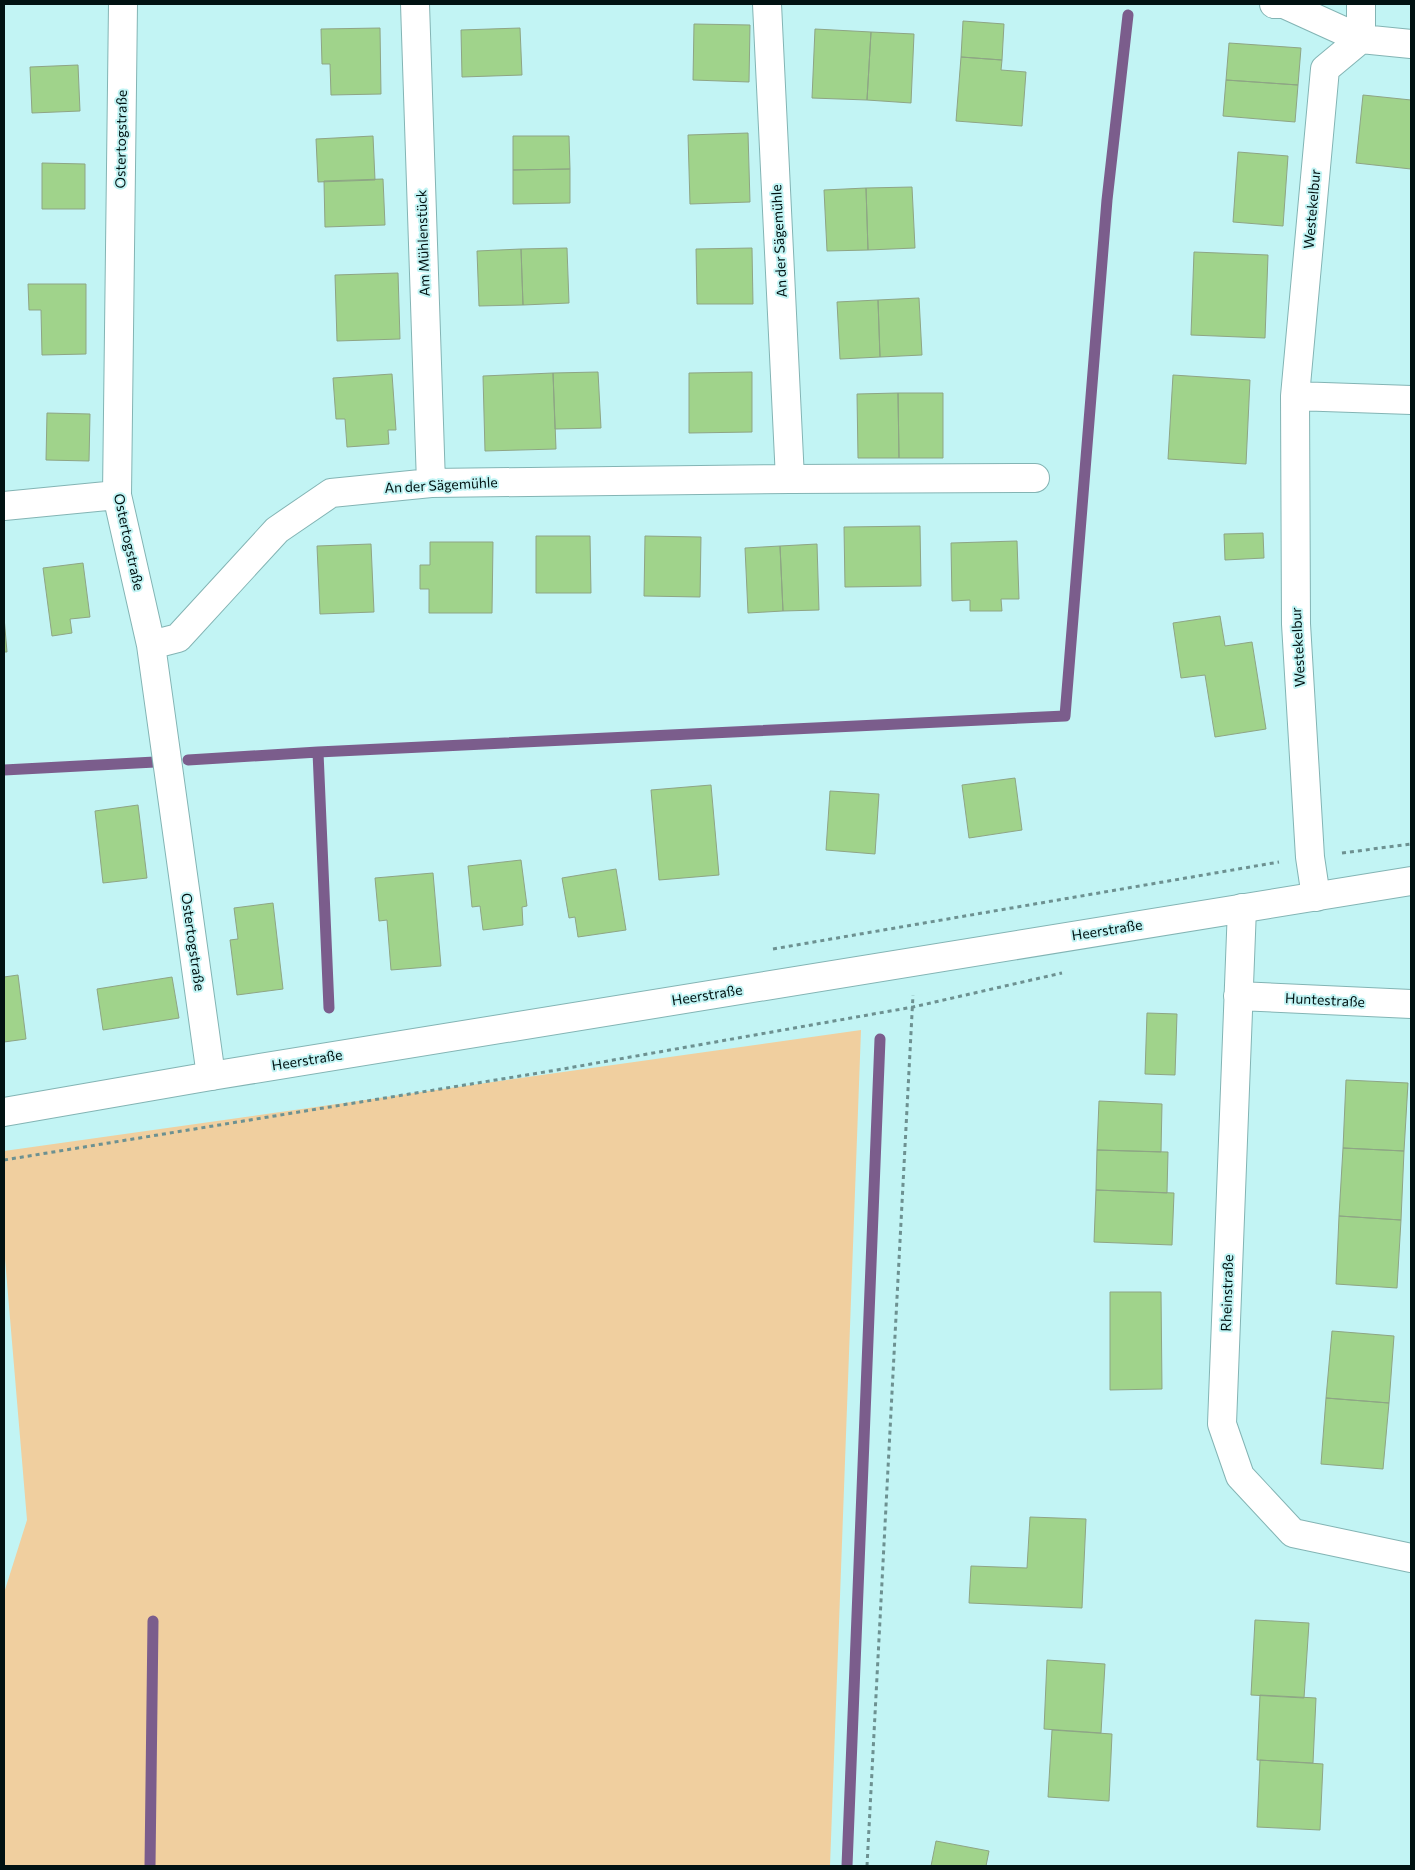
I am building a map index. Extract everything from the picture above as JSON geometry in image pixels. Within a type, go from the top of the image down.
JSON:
[{"type":"street","name":"Ostertogstraße","points":[[123,4],[117,495],[151,645],[211,1076]]},
{"type":"street","name":"Am Mühlenstück","points":[[416,4],[431,483]]},
{"type":"street","name":"An der Sägemühle","points":[[767,4],[790,478]]},
{"type":"street","points":[[1274,4],[1284,4],[1361,39],[1411,44]]},
{"type":"street","points":[[1361,39],[1362,4]]},
{"type":"street","name":"Westekelbur","points":[[1316,897],[1310,856],[1296,624],[1295,396],[1325,69],[1361,39]]},
{"type":"street","points":[[1295,396],[1411,400]]},
{"type":"street","name":"An der Sägemühle","points":[[151,645],[178,638],[277,530],[331,493],[431,483],[790,478],[1035,478]]},
{"type":"street","points":[[4,506],[117,495]]},
{"type":"street","name":"Heerstraße","points":[[4,1112],[211,1076],[1411,881]]},
{"type":"street","name":"Rheinstraße","points":[[1242,908],[1222,1424],[1240,1476],[1294,1533],[1411,1558]]},
{"type":"street","name":"Huntestraße","points":[[1238,996],[1411,1004]]},
{"type":"path","points":[[867,1866],[914,962]]},
{"type":"path","points":[[4,1160],[557,1070],[912,1007],[1067,972]]},
{"type":"shaded area","points":[[861,1030],[830,1866],[4,1866],[4,1593],[27,1520],[4,1247],[4,1151]]},
{"type":"building","points":[[963,21],[1004,24],[1002,60],[961,57]]},
{"type":"building","points":[[694,24],[750,25],[749,82],[693,80]]},
{"type":"building","points":[[380,28],[381,94],[331,95],[330,64],[322,64],[321,29]]},
{"type":"building","points":[[520,28],[522,75],[462,77],[461,30]]},
{"type":"building","points":[[815,29],[871,32],[867,100],[812,98]]},
{"type":"building","points":[[871,32],[914,34],[911,103],[867,100]]},
{"type":"building","points":[[1229,43],[1301,48],[1298,85],[1226,80]]},
{"type":"building","points":[[961,57],[1002,60],[1001,70],[1026,72],[1022,126],[956,121]]},
{"type":"building","points":[[78,65],[80,111],[32,113],[30,67]]},
{"type":"building","points":[[1226,80],[1298,85],[1295,122],[1223,116]]},
{"type":"building","points":[[1363,95],[1411,100],[1411,169],[1356,163]]},
{"type":"building","points":[[748,133],[750,202],[690,204],[688,135]]},
{"type":"building","points":[[373,136],[375,180],[318,182],[316,139]]},
{"type":"building","points":[[513,136],[569,136],[570,169],[513,170]]},
{"type":"building","points":[[1238,152],[1288,156],[1283,226],[1233,222]]},
{"type":"building","points":[[42,163],[85,164],[85,209],[42,209]]},
{"type":"building","points":[[570,169],[570,203],[513,204],[513,170]]},
{"type":"building","points":[[383,179],[385,225],[325,227],[324,181]]},
{"type":"building","points":[[912,187],[915,248],[868,250],[866,188]]},
{"type":"building","points":[[866,188],[868,250],[827,251],[824,190]]},
{"type":"building","points":[[567,248],[569,303],[523,305],[521,249]]},
{"type":"building","points":[[752,248],[753,304],[697,304],[696,249]]},
{"type":"building","points":[[521,249],[523,305],[479,306],[477,251]]},
{"type":"building","points":[[1194,252],[1268,255],[1265,338],[1191,335]]},
{"type":"building","points":[[398,273],[400,339],[337,341],[335,275]]},
{"type":"building","points":[[28,284],[86,284],[86,354],[42,355],[41,310],[29,310]]},
{"type":"building","points":[[919,298],[922,355],[880,357],[878,300]]},
{"type":"building","points":[[878,300],[880,357],[840,359],[837,302]]},
{"type":"building","points":[[598,372],[601,428],[555,429],[553,373]]},
{"type":"building","points":[[752,372],[752,432],[689,433],[689,373]]},
{"type":"building","points":[[553,373],[556,449],[485,451],[483,376]]},
{"type":"building","points":[[392,374],[396,430],[388,430],[389,444],[347,447],[345,419],[336,419],[333,378]]},
{"type":"building","points":[[1173,375],[1250,380],[1246,464],[1168,459]]},
{"type":"building","points":[[898,393],[899,458],[858,458],[857,394]]},
{"type":"building","points":[[898,393],[943,393],[943,458],[899,458]]},
{"type":"building","points":[[47,413],[90,414],[89,461],[46,460]]},
{"type":"building","points":[[920,526],[921,586],[845,587],[844,527]]},
{"type":"building","points":[[1263,533],[1264,558],[1225,560],[1224,534]]},
{"type":"building","points":[[536,536],[590,536],[591,593],[536,593]]},
{"type":"building","points":[[645,536],[701,537],[700,597],[644,596]]},
{"type":"building","points":[[1017,541],[1019,599],[1001,599],[1002,611],[970,611],[970,600],[952,601],[951,543]]},
{"type":"building","points":[[430,542],[493,542],[492,613],[429,613],[429,589],[420,589],[420,565],[430,565]]},
{"type":"building","points":[[371,544],[374,612],[320,614],[317,546]]},
{"type":"building","points":[[817,544],[819,610],[783,611],[780,546]]},
{"type":"building","points":[[780,546],[783,611],[748,613],[745,548]]},
{"type":"building","points":[[83,563],[90,617],[70,619],[72,633],[52,636],[43,568]]},
{"type":"building","points":[[1220,616],[1225,646],[1252,642],[1266,729],[1215,737],[1205,675],[1181,678],[1173,623]]},
{"type":"building","points":[[4,617],[7,652],[4,652]]},
{"type":"building","points":[[1015,778],[1022,830],[969,838],[962,785]]},
{"type":"building","points":[[711,785],[719,875],[659,880],[651,790]]},
{"type":"building","points":[[830,791],[879,794],[875,854],[826,850]]},
{"type":"building","points":[[138,805],[147,878],[103,883],[95,811]]},
{"type":"building","points":[[521,860],[527,906],[522,907],[523,925],[483,930],[480,906],[472,907],[468,866]]},
{"type":"building","points":[[616,869],[626,930],[578,937],[575,917],[569,918],[562,878]]},
{"type":"building","points":[[433,873],[441,966],[391,970],[387,920],[379,921],[375,878]]},
{"type":"building","points":[[273,903],[283,989],[237,995],[230,940],[238,939],[234,908]]},
{"type":"building","points":[[18,975],[26,1039],[4,1042],[4,977]]},
{"type":"building","points":[[172,977],[179,1018],[103,1030],[97,989]]},
{"type":"building","points":[[1147,1013],[1177,1014],[1175,1075],[1145,1074]]},
{"type":"building","points":[[1346,1080],[1408,1083],[1404,1151],[1343,1148]]},
{"type":"building","points":[[1099,1101],[1162,1104],[1161,1152],[1097,1150]]},
{"type":"building","points":[[1343,1148],[1404,1151],[1401,1220],[1339,1216]]},
{"type":"building","points":[[1097,1150],[1168,1152],[1167,1193],[1096,1190]]},
{"type":"building","points":[[1096,1190],[1174,1193],[1172,1245],[1094,1242]]},
{"type":"building","points":[[1339,1216],[1401,1220],[1397,1288],[1336,1284]]},
{"type":"building","points":[[1110,1292],[1161,1292],[1162,1389],[1110,1390]]},
{"type":"building","points":[[1332,1331],[1394,1336],[1389,1403],[1326,1398]]},
{"type":"building","points":[[1326,1398],[1389,1403],[1383,1469],[1321,1464]]},
{"type":"building","points":[[1030,1517],[1086,1519],[1082,1608],[969,1603],[971,1566],[1027,1568]]},
{"type":"building","points":[[1255,1620],[1309,1623],[1304,1698],[1251,1695]]},
{"type":"building","points":[[1047,1660],[1105,1664],[1101,1733],[1044,1729]]},
{"type":"building","points":[[1260,1695],[1316,1698],[1313,1763],[1257,1760]]},
{"type":"building","points":[[1052,1730],[1112,1734],[1109,1801],[1048,1797]]},
{"type":"building","points":[[1260,1760],[1323,1764],[1320,1830],[1257,1827]]},
{"type":"building","points":[[936,1841],[989,1851],[986,1866],[931,1866]]},
{"type":"waterway","points":[[329,1008],[318,752],[1065,716],[1107,200],[1128,15]]},
{"type":"waterway","points":[[188,760],[318,752]]},
{"type":"waterway","points":[[4,770],[155,762]]},
{"type":"waterway","points":[[847,1866],[880,1039]]},
{"type":"waterway","points":[[150,1866],[153,1621]]}]
